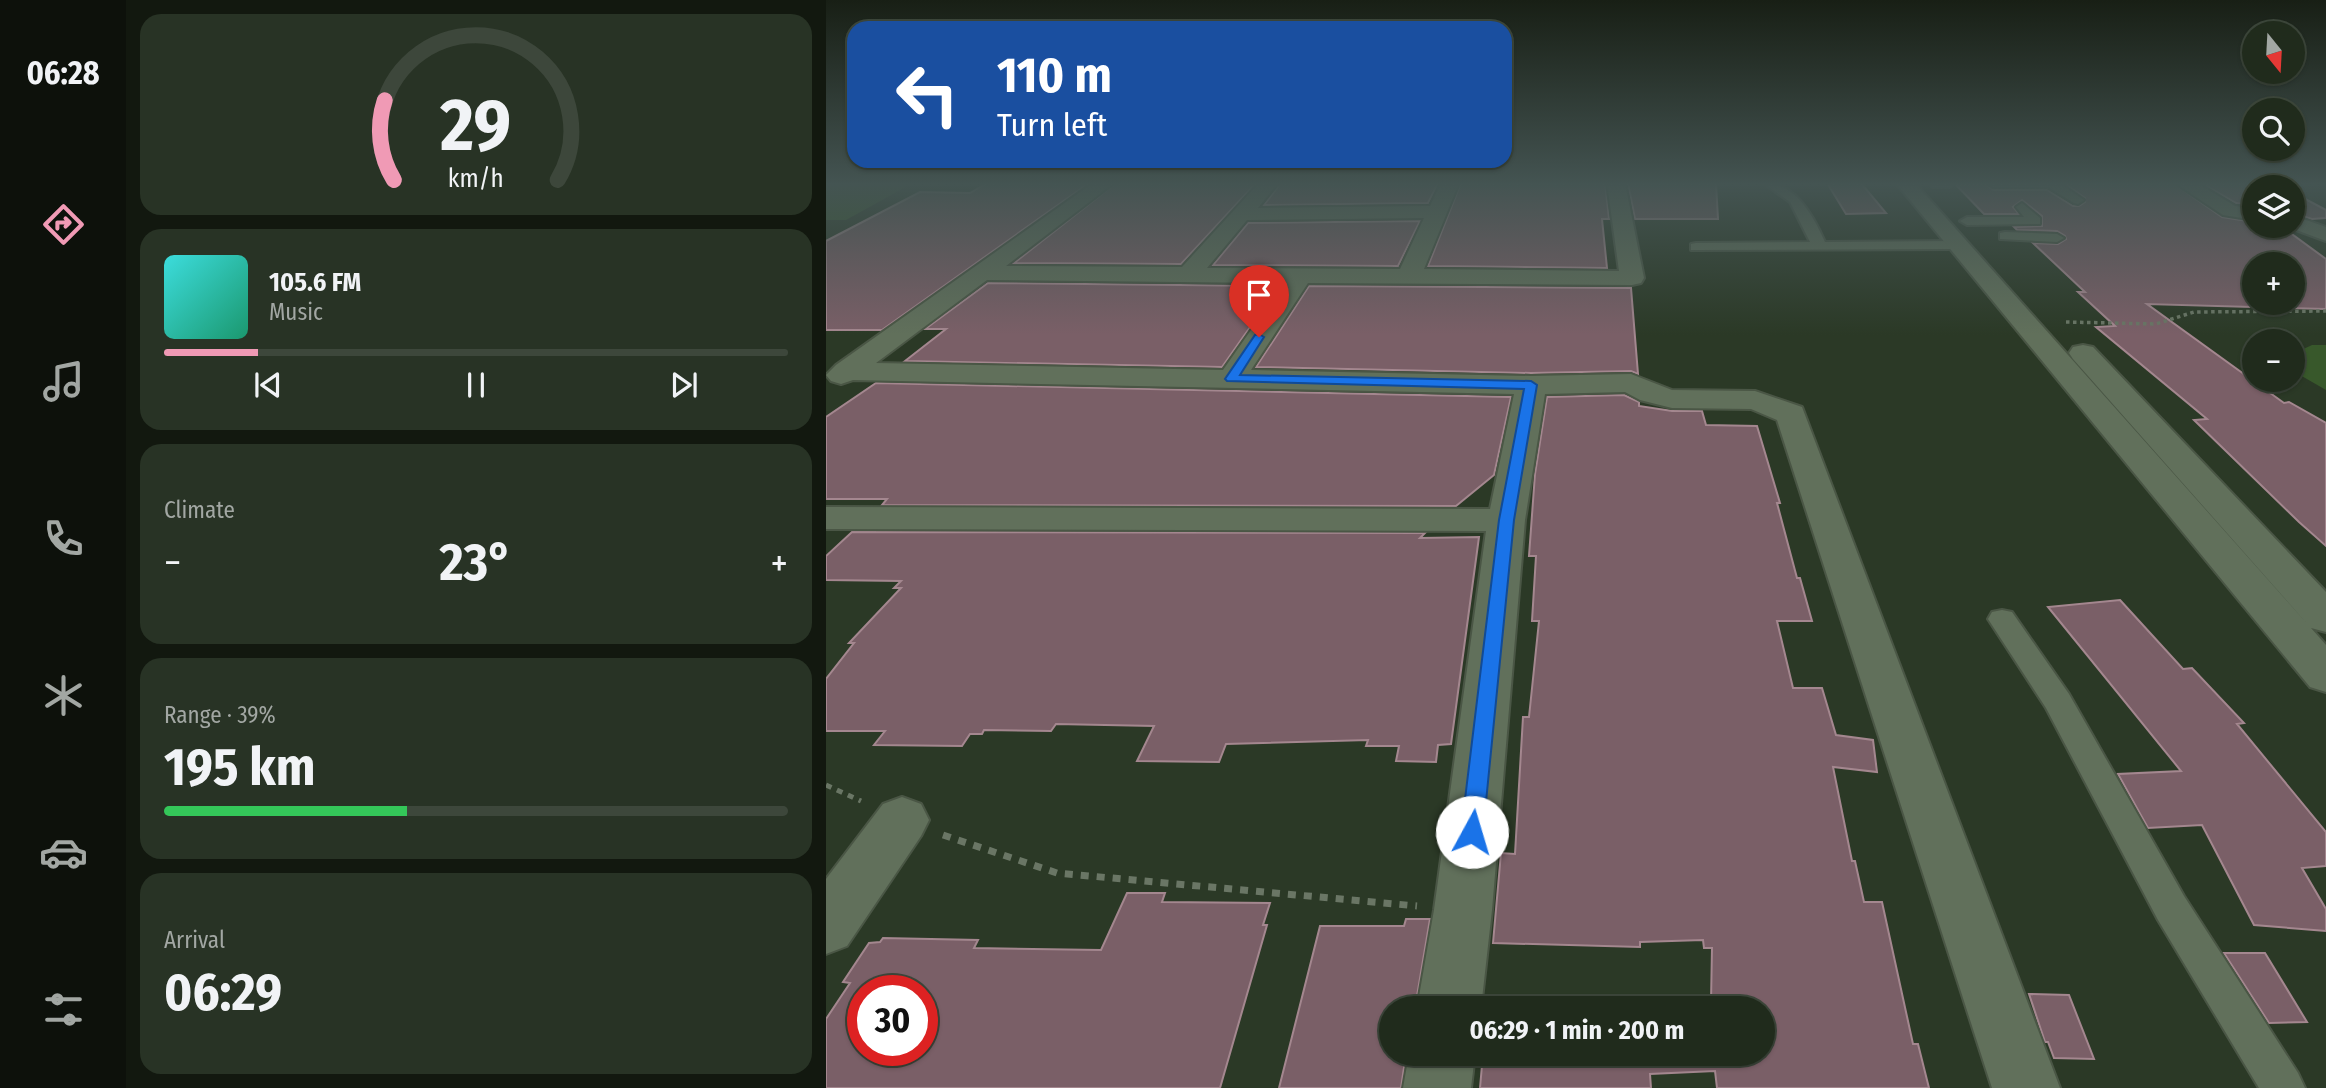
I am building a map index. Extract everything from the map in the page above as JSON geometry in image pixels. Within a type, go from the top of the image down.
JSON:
[{"type":"street","points":[[836,378],[1036,234]]},
{"type":"street","points":[[1187,276],[1225,234]]},
{"type":"street","points":[[1409,276],[1429,234]]},
{"type":"street","points":[[982,273],[1632,278],[1625,234]]},
{"type":"street","points":[[1967,234],[2054,322],[2326,618]]},
{"type":"street","points":[[1967,234],[2326,675]]},
{"type":"street","points":[[1231,379],[1301,275]]},
{"type":"street","points":[[836,378],[1231,379],[1531,385],[1632,383],[1651,394],[1672,399],[1755,400],[1791,414],[2026,1088]]},
{"type":"street","points":[[1451,996],[1463,910],[1506,520],[1531,385]]},
{"type":"street","points":[[826,518],[1506,520]]},
{"type":"street","points":[[826,926],[902,820]]},
{"type":"street","points":[[1437,1088],[1440,1066]]},
{"type":"lane","points":[[1814,234],[1818,241],[1815,247]]},
{"type":"lane","points":[[1696,247],[1815,247],[1967,234],[2057,238]]},
{"type":"lane","points":[[2002,619],[2058,702],[2171,908],[2283,1088]]},
{"type":"path","points":[[2054,322],[2156,324],[2194,312],[2326,311]]},
{"type":"path","points":[[902,820],[1056,873],[1463,910]]},
{"type":"green space","points":[[2312,345],[2326,345],[2326,390],[2305,378],[2305,348]]},
{"type":"building","points":[[840,234],[1018,234],[882,330],[826,330],[826,241]]},
{"type":"building","points":[[1051,234],[1209,234],[1181,264],[1014,263]]},
{"type":"building","points":[[1239,234],[1414,234],[1398,266],[1213,265]]},
{"type":"building","points":[[1441,234],[1604,234],[1607,268],[1428,266]]},
{"type":"building","points":[[2061,234],[2242,234],[2242,238],[2297,238],[2326,259],[2326,309],[2305,308],[2305,252],[2242,252],[2242,307],[2147,304],[2242,373],[2242,392],[2269,392],[2284,403],[2289,402],[2326,423],[2326,546],[2194,420],[2207,419],[2096,327],[2115,326],[2078,292],[2085,292],[2033,243],[2058,244],[2066,239]]},
{"type":"building","points":[[988,283],[1279,286],[1222,367],[905,361],[946,329],[925,329]]},
{"type":"building","points":[[1309,286],[1631,288],[1638,374],[1631,371],[1531,373],[1256,367]]},
{"type":"building","points":[[876,383],[1511,397],[1494,475],[1456,506],[882,505],[887,499],[826,499],[826,417]]},
{"type":"building","points":[[1624,395],[1639,402],[1639,406],[1672,411],[1702,411],[1706,425],[1757,426],[1780,503],[1777,503],[1797,578],[1800,578],[1812,621],[1777,621],[1793,688],[1822,688],[1836,735],[1873,740],[1877,772],[1833,767],[1852,861],[1855,861],[1864,902],[1882,902],[1913,1044],[1918,1044],[1929,1088],[1717,1088],[1715,1071],[1650,1074],[1651,1088],[1480,1088],[1482,1066],[1775,1066],[1775,996],[1711,996],[1712,948],[1704,948],[1703,940],[1640,942],[1640,947],[1493,943],[1501,853],[1515,854],[1523,717],[1529,717],[1539,621],[1532,621],[1536,556],[1529,556],[1535,474],[1547,397]]},
{"type":"building","points":[[852,532],[1425,533],[1420,538],[1479,537],[1451,744],[1438,745],[1436,762],[1396,761],[1399,746],[1366,746],[1368,740],[1226,744],[1219,762],[1137,761],[1154,726],[1056,724],[1051,731],[984,730],[982,734],[970,734],[962,746],[874,745],[885,731],[826,731],[826,679],[854,643],[849,643],[901,588],[894,588],[901,581],[826,580],[826,556]]},
{"type":"building","points":[[2120,600],[2183,669],[2192,668],[2244,723],[2237,724],[2326,832],[2326,866],[2302,868],[2326,909],[2326,931],[2254,925],[2202,825],[2148,828],[2118,774],[2181,771],[2048,607]]},
{"type":"building","points":[[1127,893],[1165,893],[1162,902],[1270,903],[1263,925],[1267,925],[1220,1088],[826,1088],[826,1019],[847,988],[847,1066],[938,1066],[938,975],[848,975],[869,943],[880,942],[883,938],[978,940],[974,948],[1101,950]]},
{"type":"building","points":[[1406,919],[1430,919],[1417,996],[1379,996],[1379,1066],[1404,1066],[1401,1088],[1279,1088],[1320,926],[1404,926]]},
{"type":"building","points":[[2224,953],[2265,953],[2307,1022],[2269,1023]]},
{"type":"building","points":[[2029,994],[2069,995],[2094,1059],[2054,1058],[2048,1042],[2045,1042]]},
{"type":"route","points":[[1259,337],[1231,379],[1531,385],[1506,520],[1472,832]]}]
